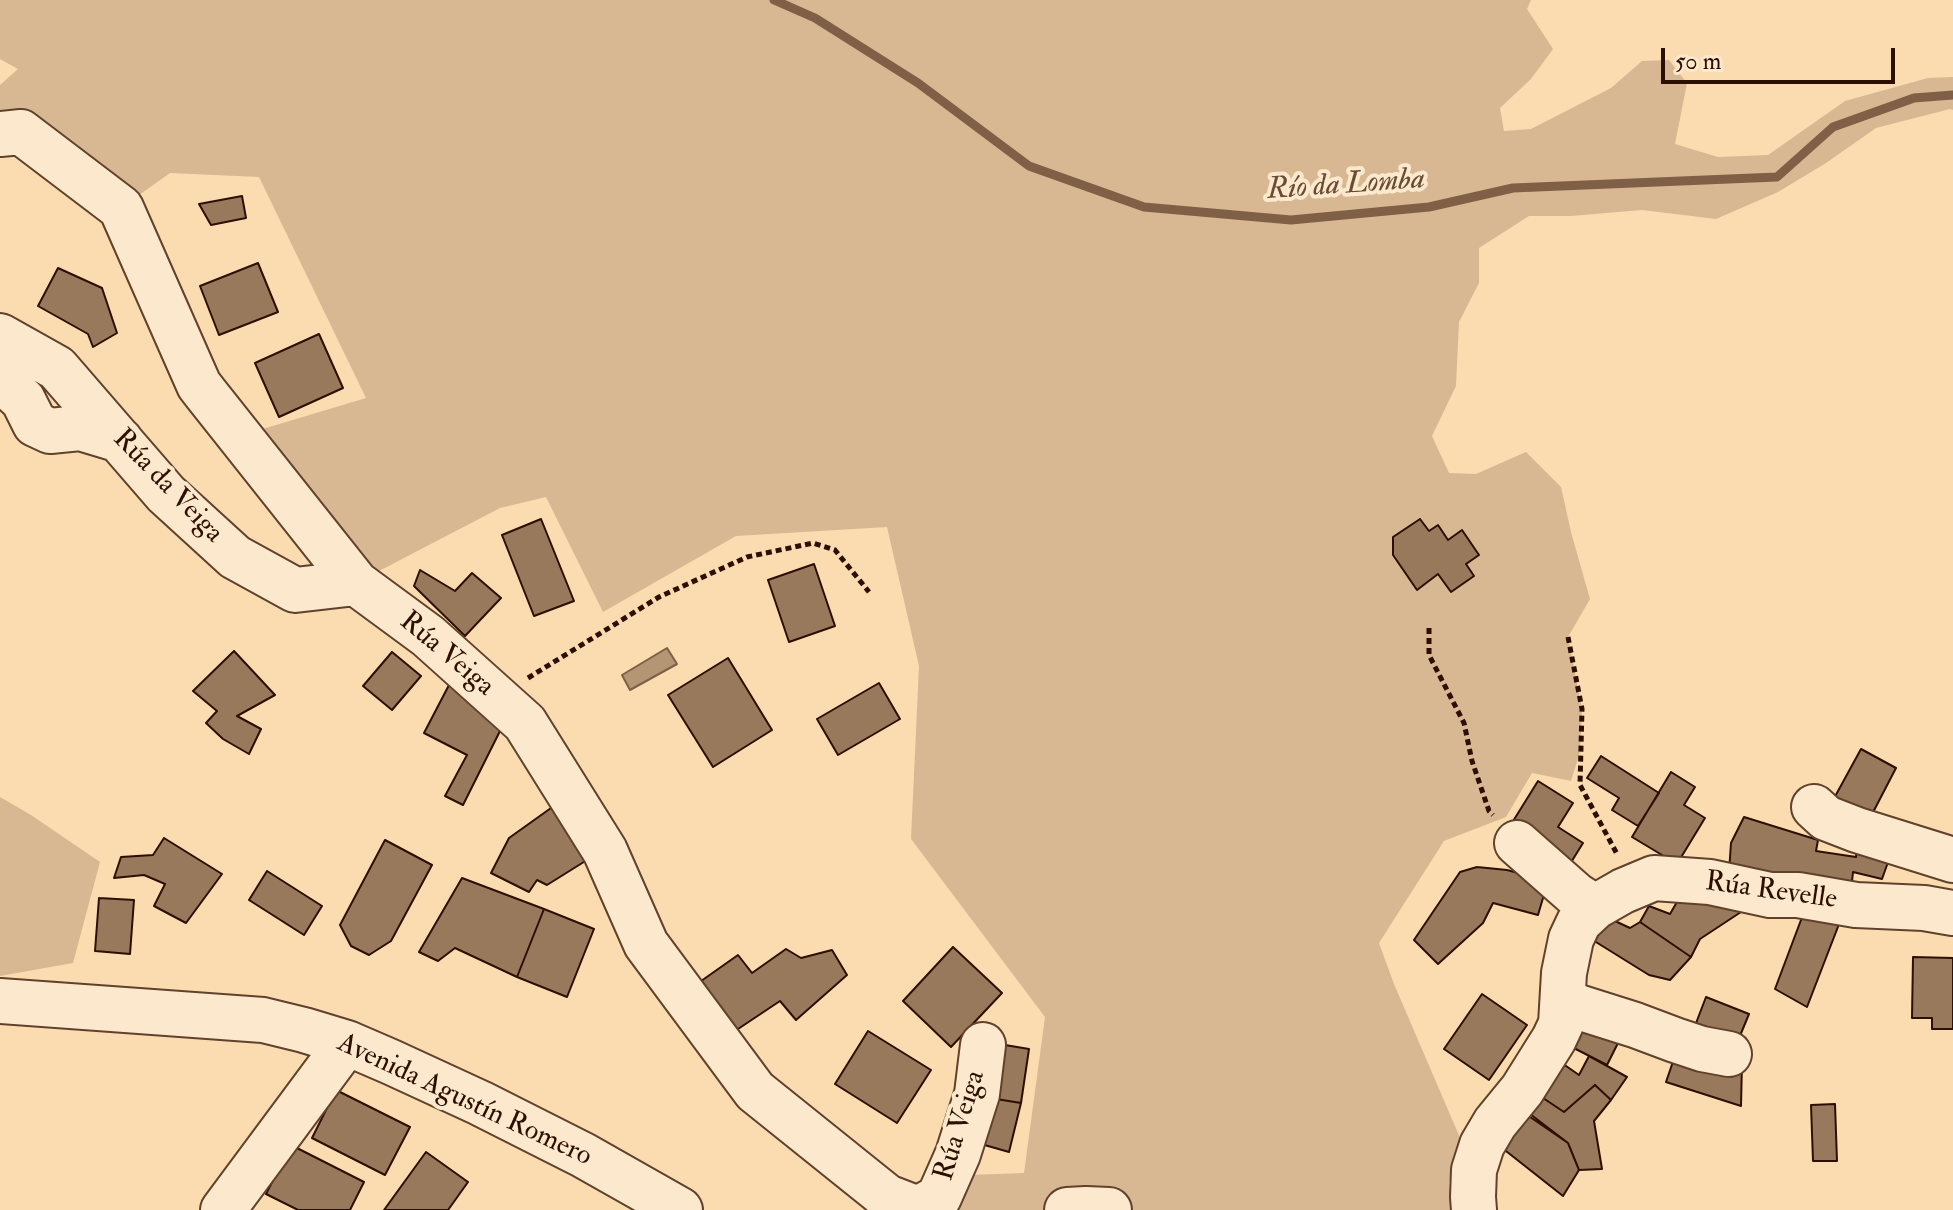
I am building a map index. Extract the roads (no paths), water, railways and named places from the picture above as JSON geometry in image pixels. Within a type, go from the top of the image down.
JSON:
[{"type":"street","name":"Rúa Veiga","points":[[0,134],[21,132],[121,208],[199,385],[356,583],[428,636],[525,723],[605,851],[646,944],[755,1091],[904,1206],[939,1197],[958,1154],[977,1094],[983,1045]]},
{"type":"street","name":"Rúa da Veiga","points":[[0,336],[57,368],[166,494],[235,557],[295,590],[356,583]]},
{"type":"street","points":[[0,379],[23,400],[35,424],[50,431],[80,428],[120,440]]},
{"type":"street","points":[[1814,807],[1826,818],[1953,860]]},
{"type":"street","points":[[1517,843],[1576,895],[1595,907]]},
{"type":"street","name":"Rúa Revelle","points":[[1474,1210],[1474,1170],[1482,1145],[1554,1039],[1561,1024],[1564,973],[1571,939],[1579,922],[1595,907],[1654,878],[1710,882],[1770,895],[1798,895],[1856,905],[1924,908],[1953,913]]},
{"type":"street","points":[[1563,999],[1578,1007],[1702,1049],[1729,1054]]},
{"type":"street","name":"Avenida Agustín Romero","points":[[0,1001],[263,1020],[347,1043],[480,1103],[583,1155],[680,1210]]},
{"type":"street","points":[[223,1210],[347,1043]]},
{"type":"street","points":[[1067,1210],[1109,1210]]},
{"type":"waterway","name":"Río da Lomba","points":[[774,0],[815,18],[918,83],[1029,166],[1144,207],[1291,220],[1429,207],[1513,188],[1777,177],[1833,127],[1914,98],[1953,95]]}]
